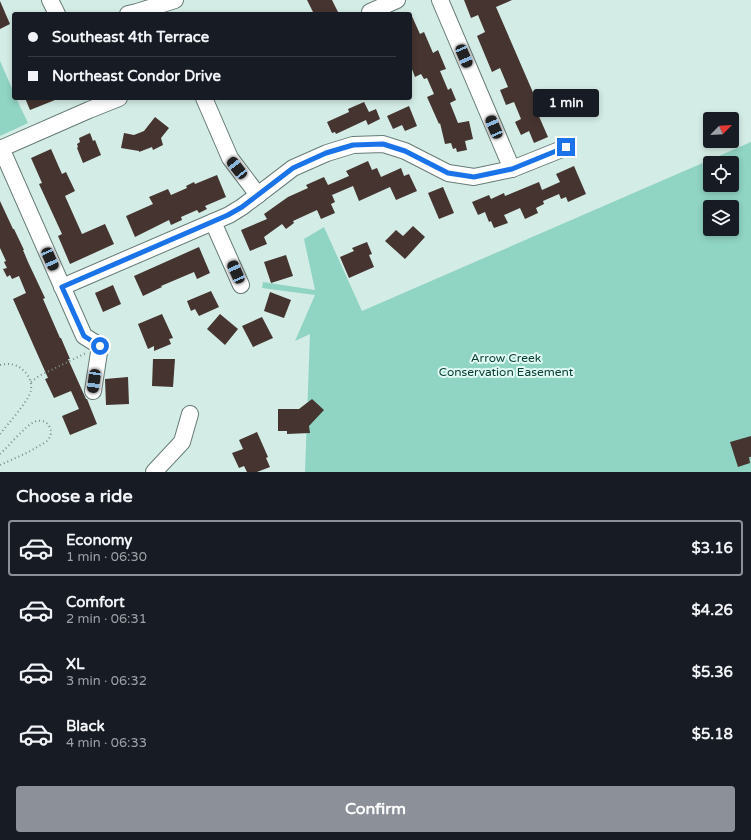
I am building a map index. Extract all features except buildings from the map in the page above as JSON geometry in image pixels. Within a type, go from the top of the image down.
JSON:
[{"type":"street","points":[[50,0],[56,12]]},
{"type":"street","points":[[370,12],[397,0]]},
{"type":"street","points":[[440,0],[512,169]]},
{"type":"street","points":[[137,12],[169,6]]},
{"type":"street","points":[[93,391],[100,346],[84,336],[1,149],[114,100]]},
{"type":"street","points":[[205,100],[230,158],[258,195]]},
{"type":"street","points":[[62,287],[214,222],[235,211],[293,168],[326,153],[353,145],[383,144],[405,151],[448,173],[474,177],[512,169],[566,147]]},
{"type":"street","points":[[214,222],[241,285]]},
{"type":"street","points":[[154,472],[182,442],[190,414]]},
{"type":"path","points":[[31,382],[39,376],[100,346]]},
{"type":"path","points":[[0,365],[15,364],[27,374],[31,382],[31,390],[28,398],[0,434]]},
{"type":"path","points":[[0,454],[33,422],[40,420],[46,422],[50,427],[51,433],[47,440],[24,454],[0,465]]},
{"type":"green space","points":[[0,61],[12,88],[12,100],[17,100],[28,123],[0,136]]},
{"type":"green space","name":"Arrow Creek Conservation Easement","points":[[751,142],[751,472],[305,472],[310,334],[295,341],[315,295],[262,288],[263,282],[315,290],[304,239],[324,227],[362,311],[703,163],[703,192],[739,192],[739,156],[719,156]]},
{"type":"route","points":[[100,346],[84,336],[62,287],[228,215],[242,207],[293,168],[326,153],[353,145],[383,144],[405,151],[448,173],[474,177],[512,169],[566,147]]}]
